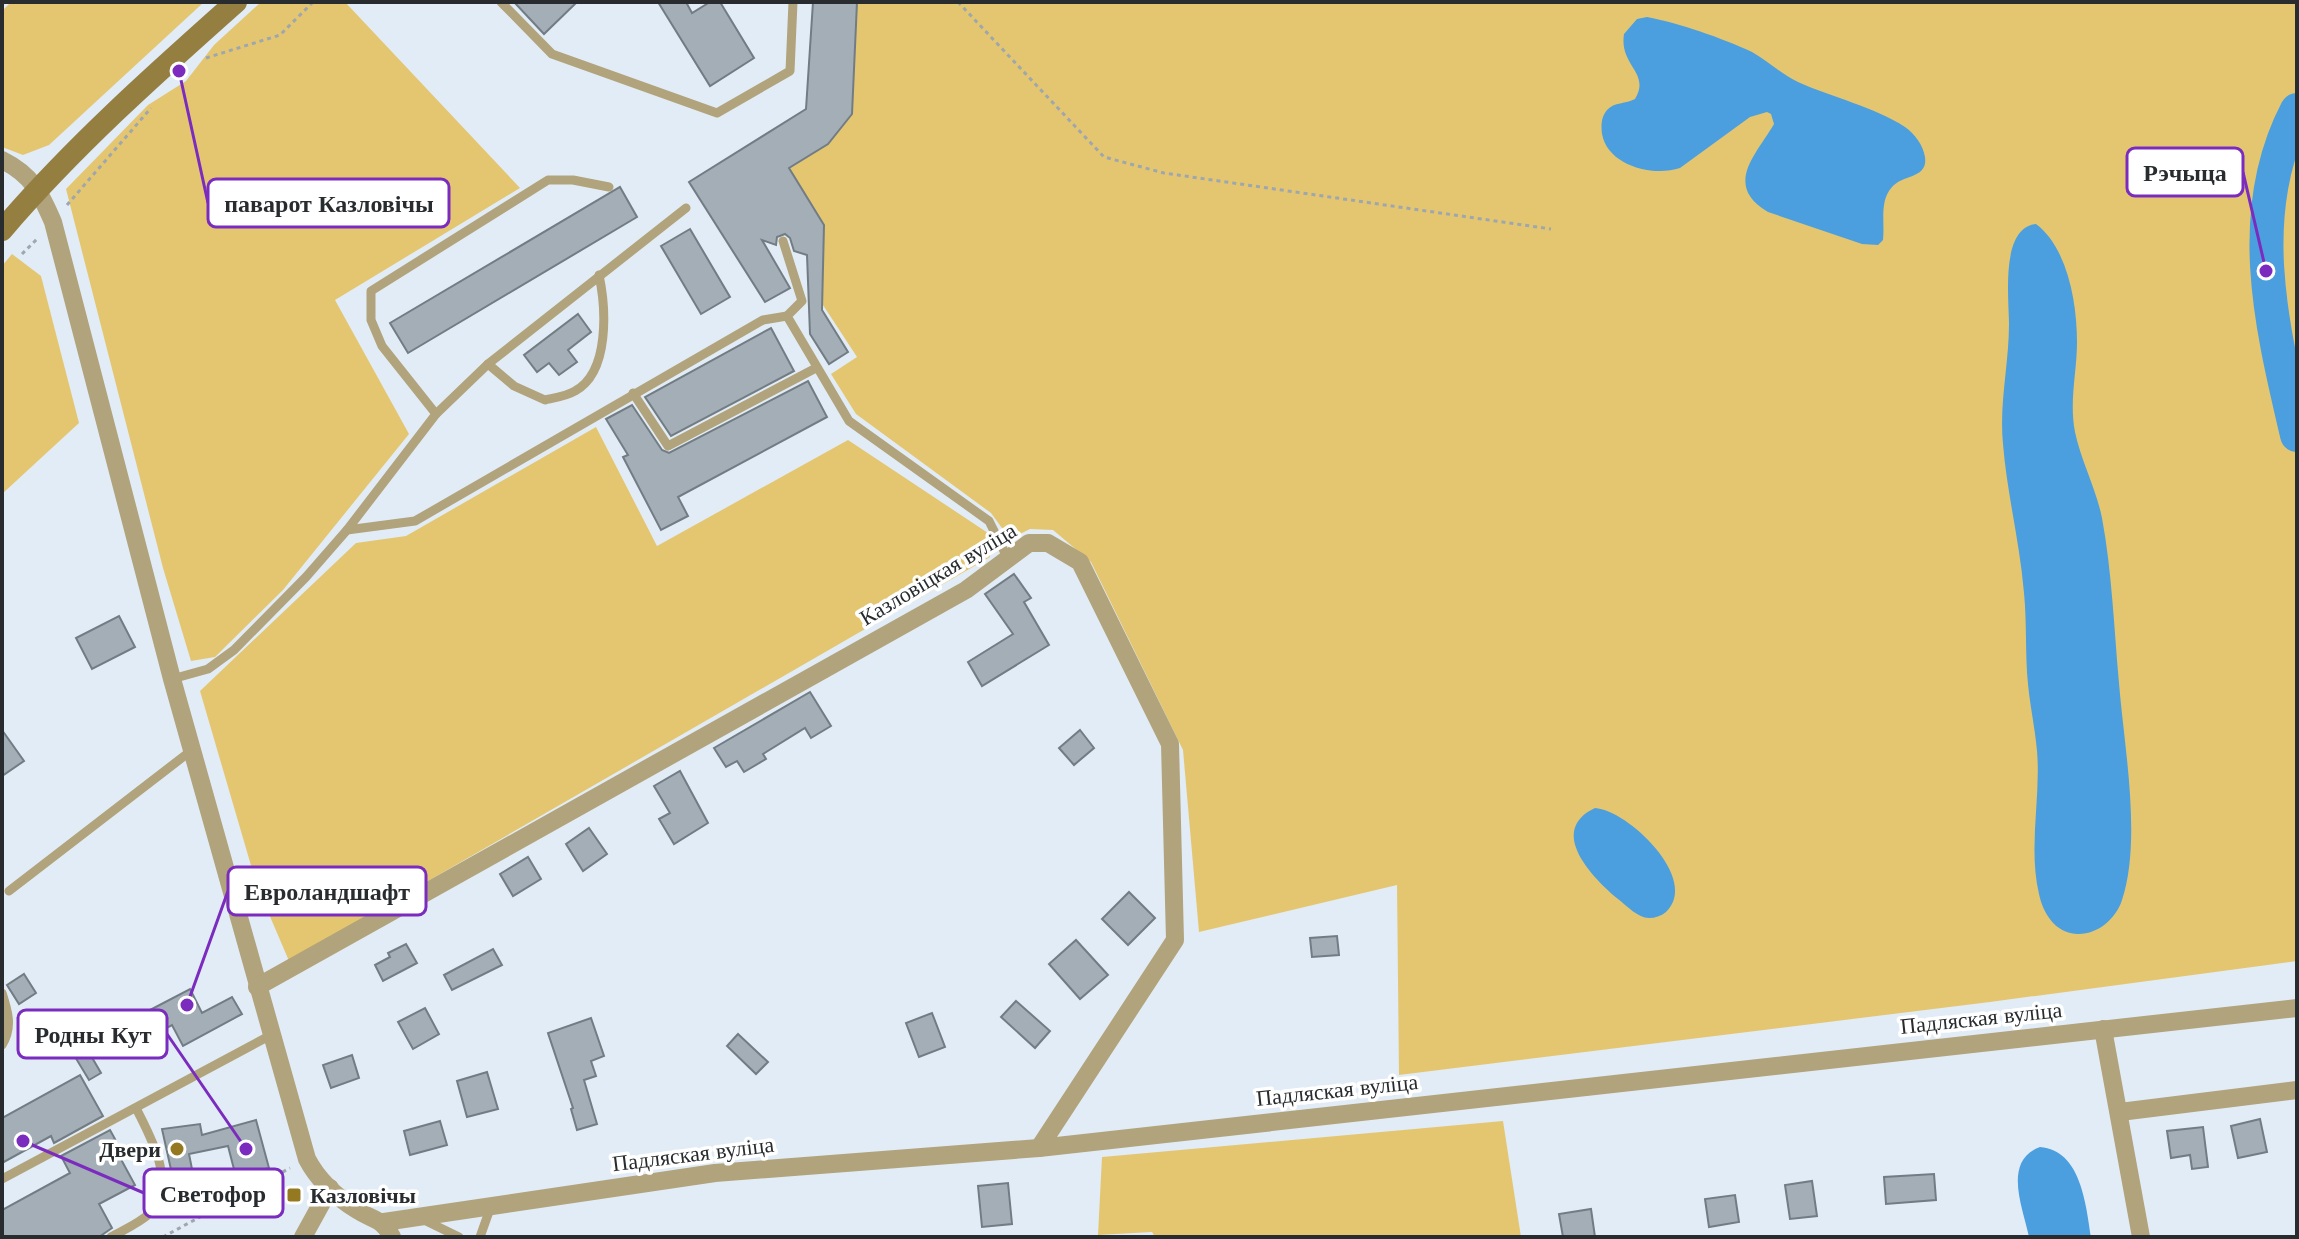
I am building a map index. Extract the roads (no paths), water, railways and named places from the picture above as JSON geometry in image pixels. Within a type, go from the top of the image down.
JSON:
[{"type":"main road","points":[[2,230],[37,189],[236,2]]},
{"type":"street","points":[[2,160],[18,168],[37,189],[53,222],[172,679],[307,1159],[330,1188],[388,1229]]},
{"type":"street","name":"Казловіцкая вуліца","points":[[257,987],[966,590],[1029,543],[1048,543],[1080,562],[1170,744],[1175,940],[1039,1148]]},
{"type":"street","name":"Падляская вуліца","points":[[388,1229],[416,1217],[715,1173],[1039,1148],[2297,1008]]},
{"type":"street","points":[[2103,1029],[2141,1237]]},
{"type":"street","points":[[2120,1112],[2297,1090]]},
{"type":"street","points":[[303,1237],[330,1188]]},
{"type":"lane","points":[[501,2],[552,54],[717,113],[790,71],[793,2]]},
{"type":"lane","points":[[436,414],[382,346],[371,320],[371,291],[548,180],[573,180],[609,187]]},
{"type":"lane","points":[[172,679],[208,669],[234,650],[347,530],[436,414],[488,364],[686,208]]},
{"type":"lane","points":[[347,530],[415,521],[763,320],[787,316],[802,301],[783,241]]},
{"type":"lane","points":[[488,364],[514,386],[545,400],[576,391],[596,369],[602,342],[604,297],[599,275]]},
{"type":"lane","points":[[787,316],[849,421],[989,521],[1007,557]]},
{"type":"lane","points":[[633,393],[668,446],[816,368]]},
{"type":"lane","points":[[9,891],[192,750]]},
{"type":"lane","points":[[2,993],[8,1010],[9,1029],[2,1045]]},
{"type":"lane","points":[[2,1179],[271,1035]]},
{"type":"lane","points":[[111,1237],[151,1212],[162,1185],[158,1157],[136,1108]]},
{"type":"lane","points":[[480,1237],[492,1205]]},
{"type":"lane","points":[[416,1217],[459,1237]]},
{"type":"water","points":[[1647,17],[1714,36],[1740,47],[1798,82],[1880,114],[1912,133],[1922,148],[1925,164],[1919,173],[1897,183],[1888,193],[1884,205],[1883,240],[1878,245],[1862,244],[1768,212],[1755,202],[1747,191],[1745,180],[1752,158],[1774,124],[1771,114],[1767,112],[1750,117],[1680,168],[1645,170],[1613,154],[1602,134],[1605,113],[1610,107],[1635,99],[1639,90],[1637,75],[1626,54],[1624,34],[1637,19]]},
{"type":"water","points":[[2036,224],[2047,234],[2063,262],[2075,311],[2077,342],[2073,420],[2105,538],[2130,793],[2131,850],[2122,900],[2105,924],[2084,934],[2069,933],[2051,921],[2041,901],[2036,876],[2037,751],[2028,684],[2022,574],[2003,444],[2002,414],[2009,339],[2009,266],[2017,238],[2025,228]]},
{"type":"water","points":[[1595,808],[1609,812],[1641,833],[1668,866],[1674,883],[1674,898],[1666,912],[1649,918],[1637,914],[1597,880],[1587,867],[1574,842],[1575,829],[1581,818]]},
{"type":"water","points":[[2040,1147],[2054,1150],[2073,1168],[2083,1195],[2091,1237],[2029,1237],[2018,1174],[2028,1154]]},
{"type":"waterway","points":[[2297,110],[2280,149],[2271,189],[2267,230],[2267,271],[2272,312],[2297,435]]},
{"type":"place","name":"паварот Казловічы","points":[[179,71]]},
{"type":"place","name":"Рэчыца","points":[[2266,271]]},
{"type":"place","name":"Евроландшафт","points":[[187,1005]]},
{"type":"place","name":"Светофор","points":[[23,1141]]},
{"type":"place","name":"Двери","points":[[177,1149]]},
{"type":"place","name":"Родны Кут","points":[[246,1149]]},
{"type":"place","name":"Казловічы","points":[[294,1195]]}]
